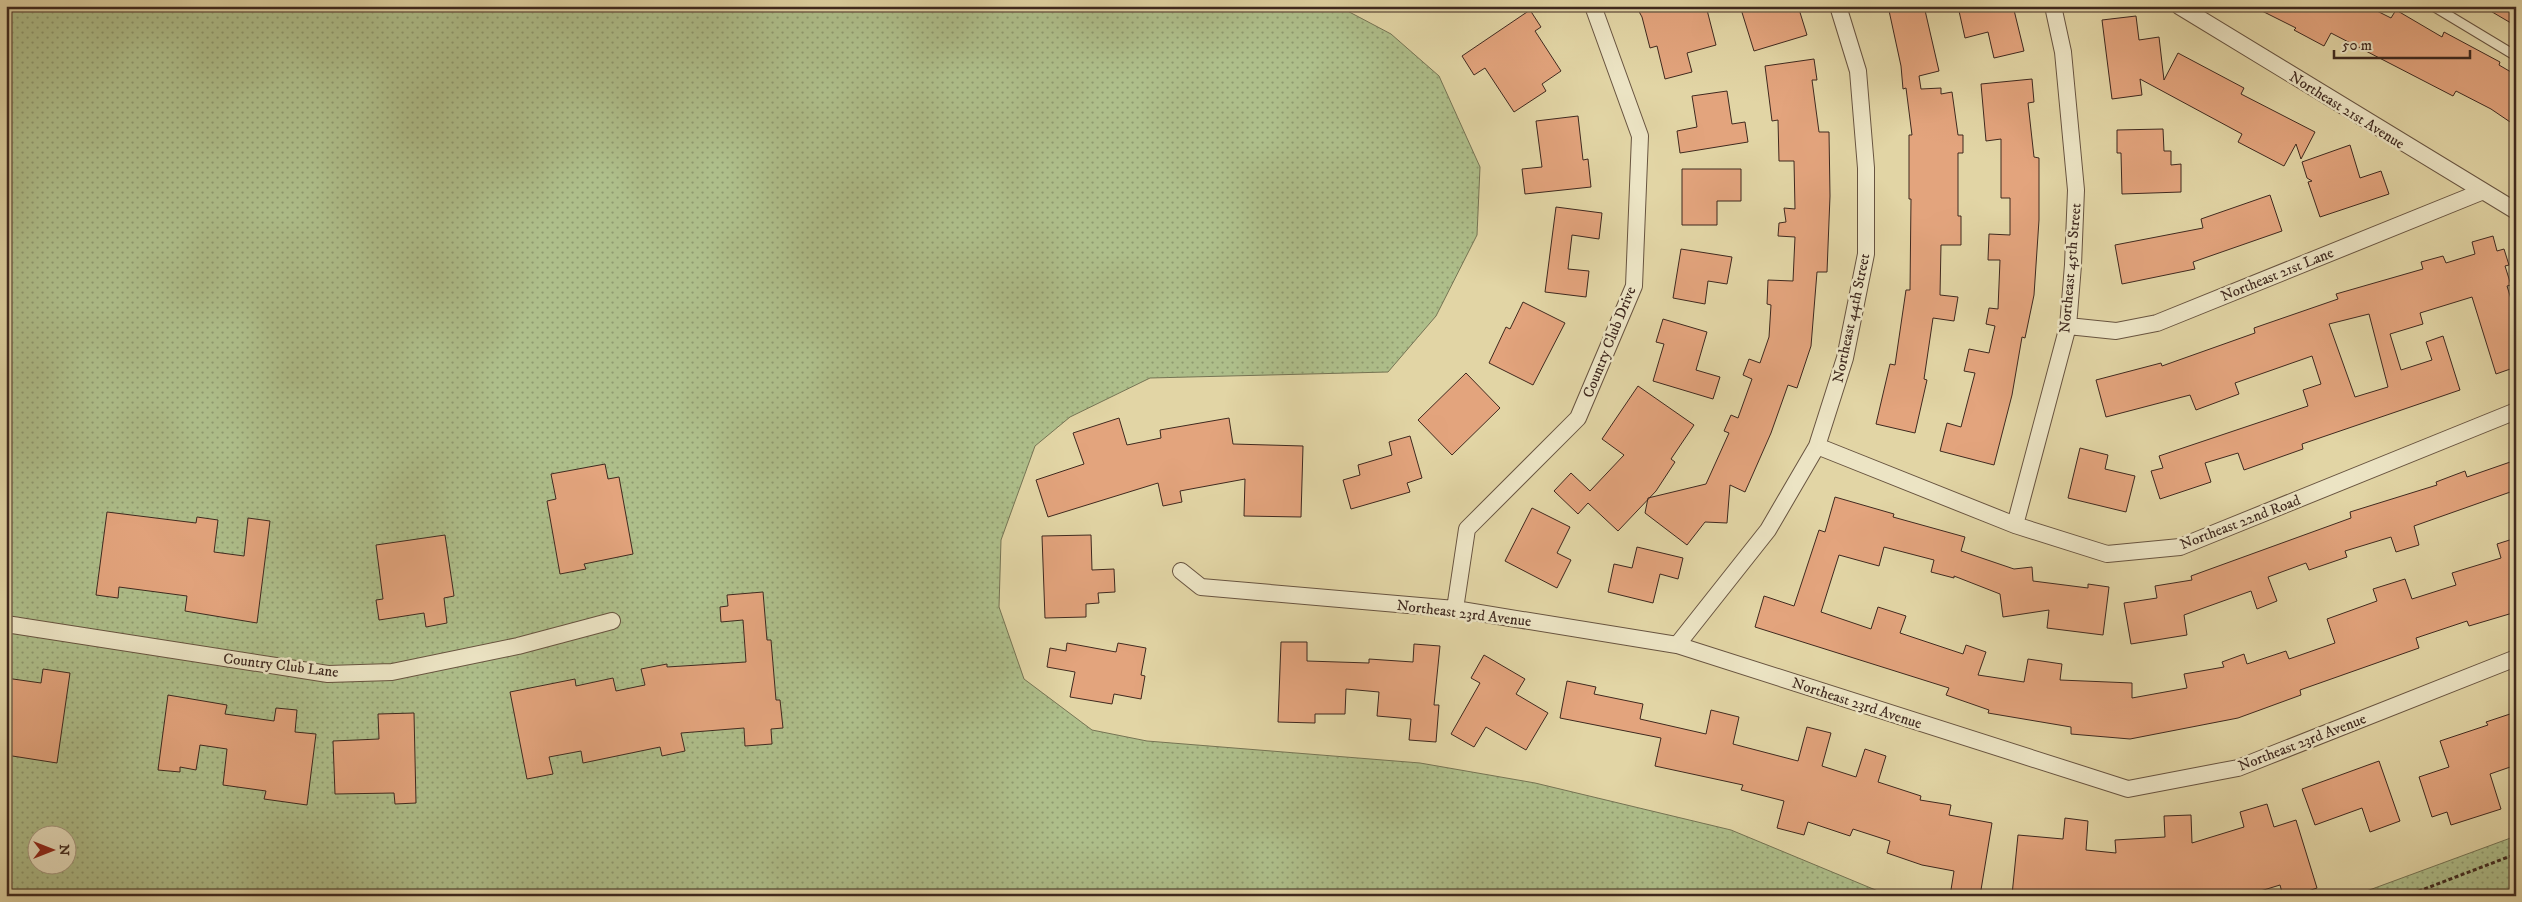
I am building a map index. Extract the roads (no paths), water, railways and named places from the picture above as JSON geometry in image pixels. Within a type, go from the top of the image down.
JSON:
[{"type":"street","name":"Country Club Drive","points":[[1455,609],[1467,529],[1578,418],[1634,286],[1640,136],[1593,6]]},
{"type":"street","name":"Northeast 44th Street","points":[[1677,645],[1768,530],[1817,446],[1845,358],[1866,254],[1866,168],[1858,72],[1838,6]]},
{"type":"street","name":"Northeast 45th Street","points":[[2015,525],[2068,326],[2076,190],[2063,52],[2053,6]]},
{"type":"street","name":"Northeast 21st Avenue","points":[[2179,6],[2481,192],[2516,211]]},
{"type":"street","name":"Northeast 21st Lane","points":[[2068,326],[2116,331],[2157,323],[2481,192]]},
{"type":"street","name":"Northeast 22nd Road","points":[[1817,446],[2015,525],[2107,554],[2180,547],[2516,411]]},
{"type":"street","name":"Northeast 23rd Avenue","points":[[1181,571],[1201,587],[1455,609],[1677,645],[2128,789],[2238,768],[2516,658]]},
{"type":"street","name":"Country Club Lane","points":[[6,624],[328,674],[392,672],[518,646],[612,621]]},
{"type":"lane","points":[[2433,6],[2516,56]]}]
